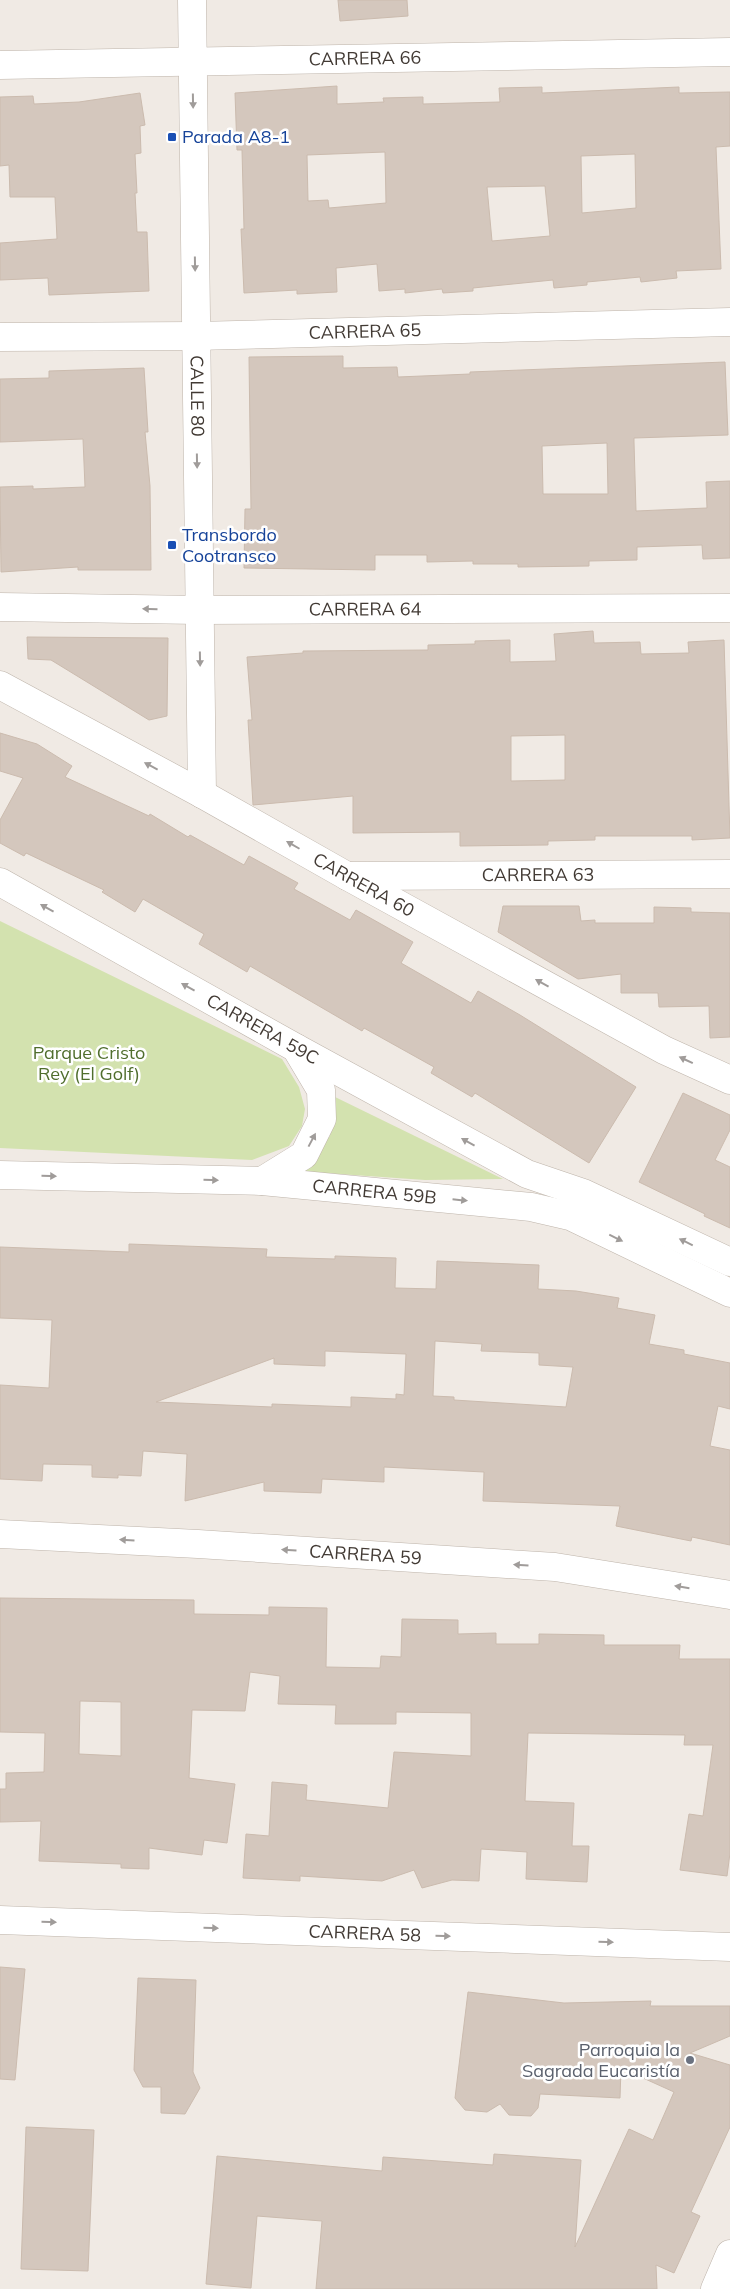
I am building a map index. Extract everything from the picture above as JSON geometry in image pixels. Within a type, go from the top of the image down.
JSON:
[{"type":"street","name":"CALLE 80","points":[[192,0],[202,794]]},
{"type":"street","name":"CARRERA 66","points":[[0,65],[730,52]]},
{"type":"street","name":"CARRERA 65","points":[[0,337],[196,336],[730,322]]},
{"type":"street","name":"CARRERA 64","points":[[0,607],[199,610],[730,608]]},
{"type":"street","name":"CARRERA 60","points":[[0,685],[202,794],[664,1050],[730,1080]]},
{"type":"street","name":"CARRERA 63","points":[[347,876],[730,874]]},
{"type":"street","name":"CARRERA 59C","points":[[0,882],[526,1174],[583,1193],[730,1262]]},
{"type":"street","points":[[262,1181],[304,1155],[322,1119],[321,1090],[296,1048]]},
{"type":"street","name":"CARRERA 59B","points":[[0,1175],[262,1181],[532,1207],[570,1216],[730,1293]]},
{"type":"street","name":"CARRERA 59","points":[[0,1534],[198,1544],[555,1567],[730,1595]]},
{"type":"street","name":"CARRERA 58","points":[[0,1920],[730,1947]]},
{"type":"street","points":[[714,2289],[730,2254]]},
{"type":"green space","name":"Parque Cristo Rey (El Golf)","points":[[0,921],[282,1059],[299,1087],[305,1109],[302,1126],[289,1146],[252,1160],[0,1148]]},
{"type":"green space","points":[[333,1096],[503,1179],[425,1180],[296,1171],[330,1136]]},
{"type":"building","points":[[338,0],[407,0],[408,16],[340,21]]},
{"type":"building","points":[[337,86],[337,104],[384,102],[383,98],[423,97],[423,104],[500,102],[499,88],[542,87],[542,93],[679,87],[679,93],[730,92],[730,146],[716,147],[721,269],[676,271],[677,278],[641,282],[640,277],[587,282],[587,285],[554,288],[553,280],[473,288],[473,291],[443,293],[442,289],[405,293],[405,289],[379,291],[377,264],[336,268],[337,292],[297,294],[297,290],[244,293],[241,229],[244,229],[242,150],[237,150],[235,93]],"holes":[[[385,152],[386,203],[329,208],[328,200],[308,201],[307,155]],[[635,154],[636,208],[582,213],[581,156]],[[545,186],[550,236],[492,241],[487,187]]]},
{"type":"building","points":[[140,93],[145,125],[140,126],[141,153],[135,154],[137,193],[135,193],[137,232],[147,232],[149,291],[49,295],[48,278],[0,280],[0,243],[57,239],[55,197],[10,197],[9,165],[0,166],[0,97],[33,96],[34,104],[79,102]]},
{"type":"building","points":[[343,356],[343,368],[397,367],[398,377],[470,374],[470,372],[725,362],[728,435],[634,438],[634,442],[636,511],[707,508],[706,482],[730,481],[730,558],[703,559],[702,545],[637,547],[637,560],[589,561],[589,566],[518,567],[518,564],[473,564],[473,561],[427,562],[427,555],[375,555],[375,570],[244,568],[245,509],[251,509],[249,357]],"holes":[[[607,443],[608,494],[543,494],[542,446]]]},
{"type":"building","points":[[144,368],[148,432],[145,432],[150,486],[151,570],[78,570],[78,567],[1,572],[0,487],[33,486],[33,489],[85,487],[83,439],[0,442],[0,379],[49,378],[49,371]]},
{"type":"building","points":[[593,631],[594,643],[640,642],[641,654],[689,653],[688,642],[724,640],[730,838],[692,840],[692,836],[595,836],[595,840],[548,841],[548,845],[460,846],[460,832],[353,833],[353,796],[253,805],[248,720],[252,720],[247,657],[303,653],[303,651],[428,650],[428,645],[475,644],[475,641],[510,640],[510,662],[556,661],[554,634]],"holes":[[[565,735],[565,780],[511,781],[511,736]]]},
{"type":"building","points":[[27,637],[168,638],[167,716],[149,720],[51,660],[28,659]]},
{"type":"building","points":[[0,733],[37,744],[72,766],[65,777],[149,816],[150,814],[188,837],[190,835],[244,865],[249,856],[298,883],[294,889],[350,920],[356,910],[413,942],[401,963],[471,1003],[478,991],[636,1087],[589,1163],[475,1093],[472,1097],[431,1073],[434,1067],[364,1028],[362,1031],[250,966],[247,972],[199,944],[204,934],[143,899],[135,912],[102,892],[104,890],[26,853],[24,856],[0,843],[0,820],[23,778],[0,771]]},
{"type":"building","points":[[503,906],[579,906],[581,921],[595,920],[595,923],[654,923],[654,907],[691,908],[691,912],[730,913],[730,1037],[710,1038],[709,1006],[659,1007],[658,993],[621,993],[621,974],[578,979],[498,932]]},
{"type":"building","points":[[683,1093],[730,1115],[730,1130],[715,1160],[730,1167],[730,1228],[639,1182]]},
{"type":"building","points":[[129,1244],[267,1249],[266,1257],[335,1259],[335,1256],[396,1258],[395,1288],[436,1289],[437,1261],[539,1265],[538,1289],[576,1291],[619,1298],[617,1308],[655,1315],[649,1344],[684,1350],[684,1354],[730,1363],[730,1409],[718,1406],[710,1446],[730,1450],[730,1545],[692,1537],[691,1541],[616,1526],[620,1506],[483,1501],[484,1472],[384,1467],[384,1482],[322,1479],[321,1493],[264,1491],[264,1482],[185,1501],[187,1454],[143,1451],[141,1476],[118,1475],[118,1478],[92,1477],[92,1465],[43,1464],[42,1481],[0,1479],[0,1385],[49,1388],[52,1320],[0,1318],[0,1247],[129,1252]],"holes":[[[435,1341],[482,1344],[481,1351],[539,1353],[539,1365],[573,1367],[566,1407],[454,1400],[454,1397],[433,1396]],[[325,1351],[406,1354],[404,1395],[396,1394],[396,1399],[351,1397],[351,1407],[272,1404],[272,1407],[156,1402],[274,1358],[274,1364],[325,1366]]]},
{"type":"building","points":[[0,1598],[194,1600],[194,1614],[269,1615],[269,1607],[327,1608],[326,1667],[380,1668],[381,1656],[401,1657],[402,1619],[458,1620],[458,1634],[496,1633],[496,1644],[539,1644],[539,1634],[604,1635],[604,1645],[680,1645],[679,1659],[730,1659],[730,1853],[727,1876],[680,1870],[689,1814],[703,1816],[713,1745],[684,1745],[685,1735],[528,1733],[525,1801],[574,1803],[572,1846],[589,1846],[587,1882],[526,1879],[527,1852],[481,1849],[479,1881],[452,1880],[422,1888],[414,1870],[382,1881],[300,1876],[300,1881],[243,1878],[246,1834],[269,1836],[272,1782],[307,1785],[306,1800],[388,1808],[394,1752],[471,1756],[471,1713],[396,1712],[396,1724],[335,1724],[336,1705],[278,1704],[280,1676],[250,1672],[245,1711],[192,1710],[189,1778],[235,1784],[227,1843],[204,1840],[202,1855],[149,1848],[149,1869],[121,1868],[121,1864],[39,1861],[41,1821],[0,1822],[0,1789],[6,1789],[6,1773],[44,1772],[45,1733],[0,1732]],"holes":[[[80,1701],[121,1702],[121,1756],[79,1754]]]},
{"type":"building","points":[[0,1967],[25,1969],[15,2080],[0,2079]]},
{"type":"building","points":[[138,1978],[196,1980],[193,2072],[200,2088],[185,2114],[161,2113],[161,2087],[143,2087],[134,2070]]},
{"type":"building","points":[[468,1992],[564,2003],[651,2001],[650,2006],[730,2006],[730,2036],[690,2053],[730,2065],[730,2127],[691,2212],[700,2216],[674,2273],[656,2265],[657,2289],[316,2289],[322,2221],[257,2216],[251,2288],[206,2284],[217,2156],[382,2171],[383,2157],[493,2165],[494,2154],[581,2160],[575,2247],[629,2129],[653,2140],[674,2092],[621,2068],[620,2098],[540,2094],[538,2108],[531,2116],[509,2115],[500,2104],[487,2112],[465,2110],[455,2098]]},
{"type":"building","points":[[26,2127],[94,2130],[88,2271],[21,2269]]},
{"type":"place","name":"Parada A8-1","points":[[172,137]]},
{"type":"place","name":"Transbordo Cootransco","points":[[172,545]]},
{"type":"place","name":"Parroquia la Sagrada Eucaristía","points":[[690,2060]]}]
